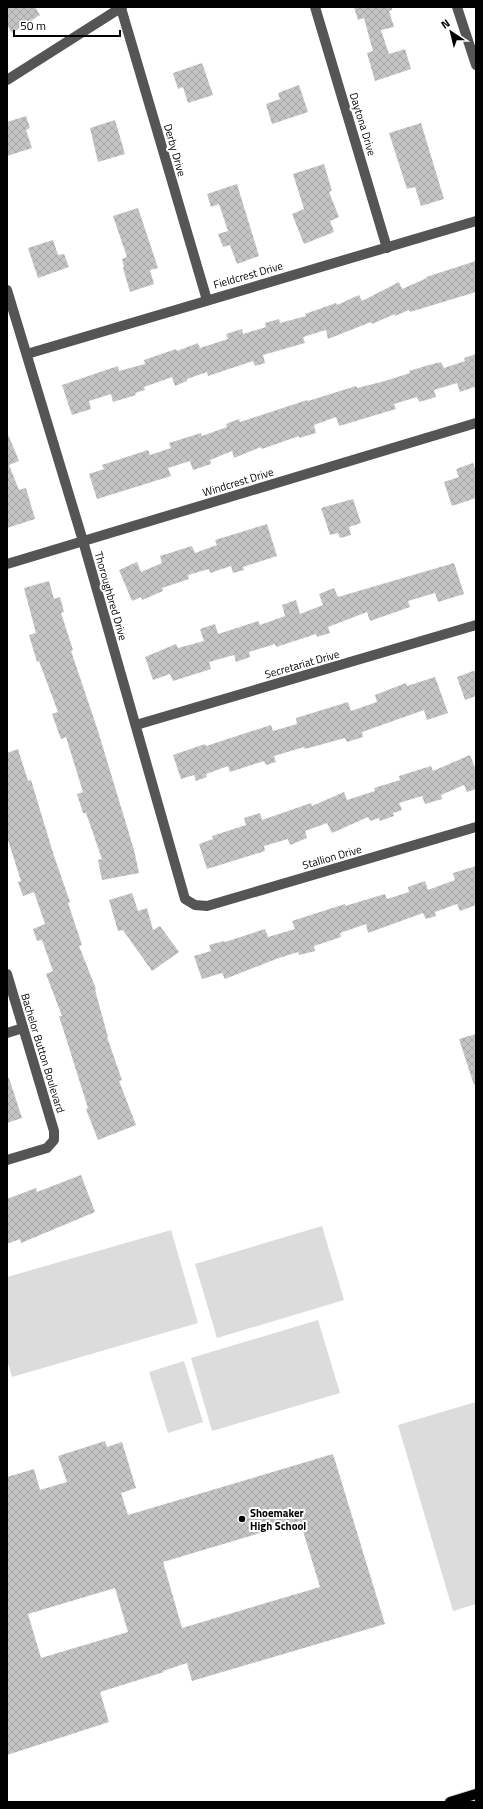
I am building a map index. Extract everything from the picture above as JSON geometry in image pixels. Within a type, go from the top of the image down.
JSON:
[{"type":"main road","points":[[450,1802],[476,1794]]},
{"type":"street","points":[[7,80],[121,7]]},
{"type":"street","name":"Derby Drive","points":[[121,7],[207,300]]},
{"type":"street","name":"Daytona Drive","points":[[315,7],[387,248]]},
{"type":"street","points":[[457,7],[476,65]]},
{"type":"street","name":"Fieldcrest Drive","points":[[27,354],[476,221]]},
{"type":"street","name":"Thoroughbred Drive","points":[[7,290],[83,541],[185,899],[195,905]]},
{"type":"street","name":"Windcrest Drive","points":[[7,564],[476,423]]},
{"type":"street","name":"Secretariat Drive","points":[[136,725],[476,625]]},
{"type":"street","name":"Stallion Drive","points":[[195,905],[207,906],[476,827]]},
{"type":"street","name":"Bachelor Button Boulevard","points":[[7,974],[54,1131],[54,1140],[46,1148],[7,1160]]},
{"type":"street","points":[[7,1033],[23,1028]]},
{"type":"shaded area","points":[[322,1226],[344,1300],[217,1338],[195,1264]]},
{"type":"shaded area","points":[[171,1230],[198,1323],[12,1377],[7,1360],[7,1277]]},
{"type":"shaded area","points":[[318,1320],[340,1393],[212,1431],[191,1358]]},
{"type":"shaded area","points":[[184,1361],[203,1422],[168,1433],[149,1372]]},
{"type":"shaded area","points":[[476,1402],[476,1604],[453,1611],[398,1425]]},
{"type":"building","points":[[7,7],[35,7],[40,15],[12,33],[7,25]]},
{"type":"building","points":[[354,7],[392,7],[392,10],[389,11],[394,27],[381,30],[389,54],[405,49],[411,69],[375,81],[367,53],[373,51],[364,18],[358,20]]},
{"type":"building","points":[[202,63],[213,95],[188,103],[183,87],[178,89],[173,73]]},
{"type":"building","points":[[299,85],[308,112],[272,124],[266,104],[280,99],[278,93]]},
{"type":"building","points":[[26,116],[30,128],[26,130],[32,148],[7,156],[7,122]]},
{"type":"building","points":[[115,120],[125,154],[98,162],[90,128]]},
{"type":"building","points":[[421,123],[444,199],[421,206],[415,187],[407,189],[389,133]]},
{"type":"building","points":[[324,164],[332,191],[329,192],[339,217],[330,221],[334,232],[304,244],[292,214],[304,209],[293,174]]},
{"type":"building","points":[[237,184],[259,256],[237,264],[230,245],[223,247],[218,234],[228,231],[219,204],[211,207],[207,194]]},
{"type":"building","points":[[138,208],[158,268],[150,270],[154,284],[130,292],[122,259],[127,257],[113,216]]},
{"type":"building","points":[[53,240],[58,255],[64,254],[69,267],[38,278],[28,248]]},
{"type":"building","points":[[476,261],[476,292],[410,312],[409,310],[395,316],[395,314],[372,324],[371,322],[328,339],[326,330],[303,337],[305,343],[263,355],[265,363],[255,366],[253,361],[208,376],[207,372],[187,379],[187,381],[175,386],[172,377],[144,387],[145,390],[135,393],[136,395],[113,402],[111,394],[89,401],[91,409],[72,415],[62,385],[118,366],[119,371],[145,364],[144,360],[176,349],[177,351],[198,343],[200,348],[228,339],[226,334],[242,329],[243,334],[266,327],[265,323],[279,319],[280,323],[306,316],[305,314],[336,303],[337,305],[359,295],[362,301],[399,282],[402,289],[427,278],[426,277]]},
{"type":"building","points":[[476,354],[476,388],[474,387],[460,392],[457,383],[434,390],[436,397],[419,402],[417,397],[394,404],[396,409],[339,426],[336,417],[314,425],[316,433],[299,438],[299,436],[262,449],[261,447],[234,458],[232,451],[210,460],[211,464],[193,470],[190,461],[168,468],[171,476],[97,499],[89,474],[104,469],[102,465],[148,450],[150,455],[171,448],[169,443],[201,433],[202,436],[227,427],[226,424],[239,419],[240,422],[356,386],[357,388],[385,381],[410,373],[409,371],[441,362],[444,368],[465,361],[464,358]]},
{"type":"building","points":[[7,432],[19,461],[9,465],[19,490],[26,488],[35,519],[7,528]]},
{"type":"building","points":[[473,463],[476,472],[476,498],[452,506],[444,482],[459,477],[456,469]]},
{"type":"building","points":[[353,499],[361,523],[349,527],[351,535],[340,538],[338,533],[330,535],[321,508]]},
{"type":"building","points":[[267,524],[277,556],[243,567],[244,570],[233,573],[231,566],[210,573],[209,569],[188,575],[189,579],[162,588],[163,591],[142,600],[141,597],[132,601],[119,570],[137,562],[141,572],[162,563],[160,556],[192,546],[195,553],[217,545],[215,540]]},
{"type":"building","points":[[454,563],[464,594],[438,602],[435,593],[408,601],[410,607],[370,621],[367,612],[328,627],[330,633],[317,637],[316,634],[276,647],[275,644],[249,652],[250,657],[236,662],[234,655],[209,662],[211,669],[173,681],[170,674],[153,680],[145,657],[176,644],[178,648],[204,641],[200,629],[215,624],[218,634],[258,621],[260,625],[285,616],[282,605],[296,600],[300,614],[323,605],[319,594],[334,588],[338,597]]},
{"type":"building","points":[[49,581],[54,599],[60,597],[64,612],[61,613],[73,650],[71,651],[98,731],[134,850],[139,873],[102,880],[98,860],[102,859],[86,813],[83,813],[77,794],[83,792],[66,737],[61,739],[52,714],[58,712],[39,661],[37,662],[29,635],[36,633],[24,588]]},
{"type":"building","points":[[476,670],[476,696],[465,700],[457,677]]},
{"type":"building","points":[[435,677],[448,713],[427,720],[424,710],[362,732],[363,737],[347,742],[345,738],[305,749],[304,747],[274,756],[276,762],[266,765],[264,761],[230,772],[228,766],[206,774],[207,777],[196,781],[194,775],[181,779],[173,755],[271,725],[273,731],[297,724],[296,718],[348,702],[351,711],[377,702],[375,695],[406,683],[407,686]]},
{"type":"building","points":[[18,749],[28,781],[31,780],[54,856],[70,902],[68,903],[82,945],[79,946],[96,989],[107,1037],[122,1080],[119,1081],[136,1125],[98,1140],[86,1109],[88,1108],[59,1016],[62,1016],[46,974],[53,971],[42,940],[37,941],[33,929],[45,924],[34,892],[23,896],[18,882],[21,881],[7,837],[7,753]]},
{"type":"building","points":[[470,755],[476,770],[476,789],[467,792],[464,785],[441,795],[442,799],[425,804],[422,796],[399,803],[402,810],[393,813],[394,816],[380,821],[379,818],[370,821],[368,817],[332,833],[327,823],[305,831],[307,838],[290,845],[288,839],[264,846],[265,851],[207,869],[199,844],[213,839],[212,836],[246,825],[244,818],[260,813],[262,820],[311,803],[312,806],[344,792],[347,800],[375,791],[374,788],[400,780],[399,776],[431,766],[433,771]]},
{"type":"building","points":[[476,866],[476,905],[460,911],[457,904],[435,912],[436,916],[426,919],[423,913],[368,933],[366,924],[340,933],[341,937],[314,946],[315,951],[299,955],[298,952],[225,979],[222,973],[202,979],[194,956],[211,951],[209,945],[225,942],[265,929],[268,937],[295,929],[292,921],[345,904],[345,906],[385,894],[387,899],[409,892],[408,887],[425,881],[428,890],[455,880],[453,873]]},
{"type":"building","points":[[132,893],[138,911],[147,908],[153,930],[160,926],[179,952],[152,971],[123,930],[118,931],[109,900]]},
{"type":"building","points":[[476,1034],[476,1085],[474,1085],[459,1039]]},
{"type":"building","points":[[7,1078],[9,1078],[22,1118],[7,1123]]},
{"type":"building","points":[[81,1175],[95,1212],[21,1243],[20,1239],[7,1244],[7,1199],[36,1188],[37,1192]]},
{"type":"building","points":[[105,1441],[107,1447],[122,1442],[136,1488],[121,1493],[128,1515],[333,1454],[385,1624],[192,1681],[187,1663],[163,1671],[164,1672],[100,1692],[109,1722],[7,1755],[7,1477],[34,1469],[40,1490],[67,1482],[58,1456]],"holes":[[[300,1521],[320,1587],[182,1628],[163,1562]],[[115,1588],[128,1632],[41,1658],[28,1614]]]},
{"type":"place","name":"Shoemaker High School","points":[[242,1519]]}]
